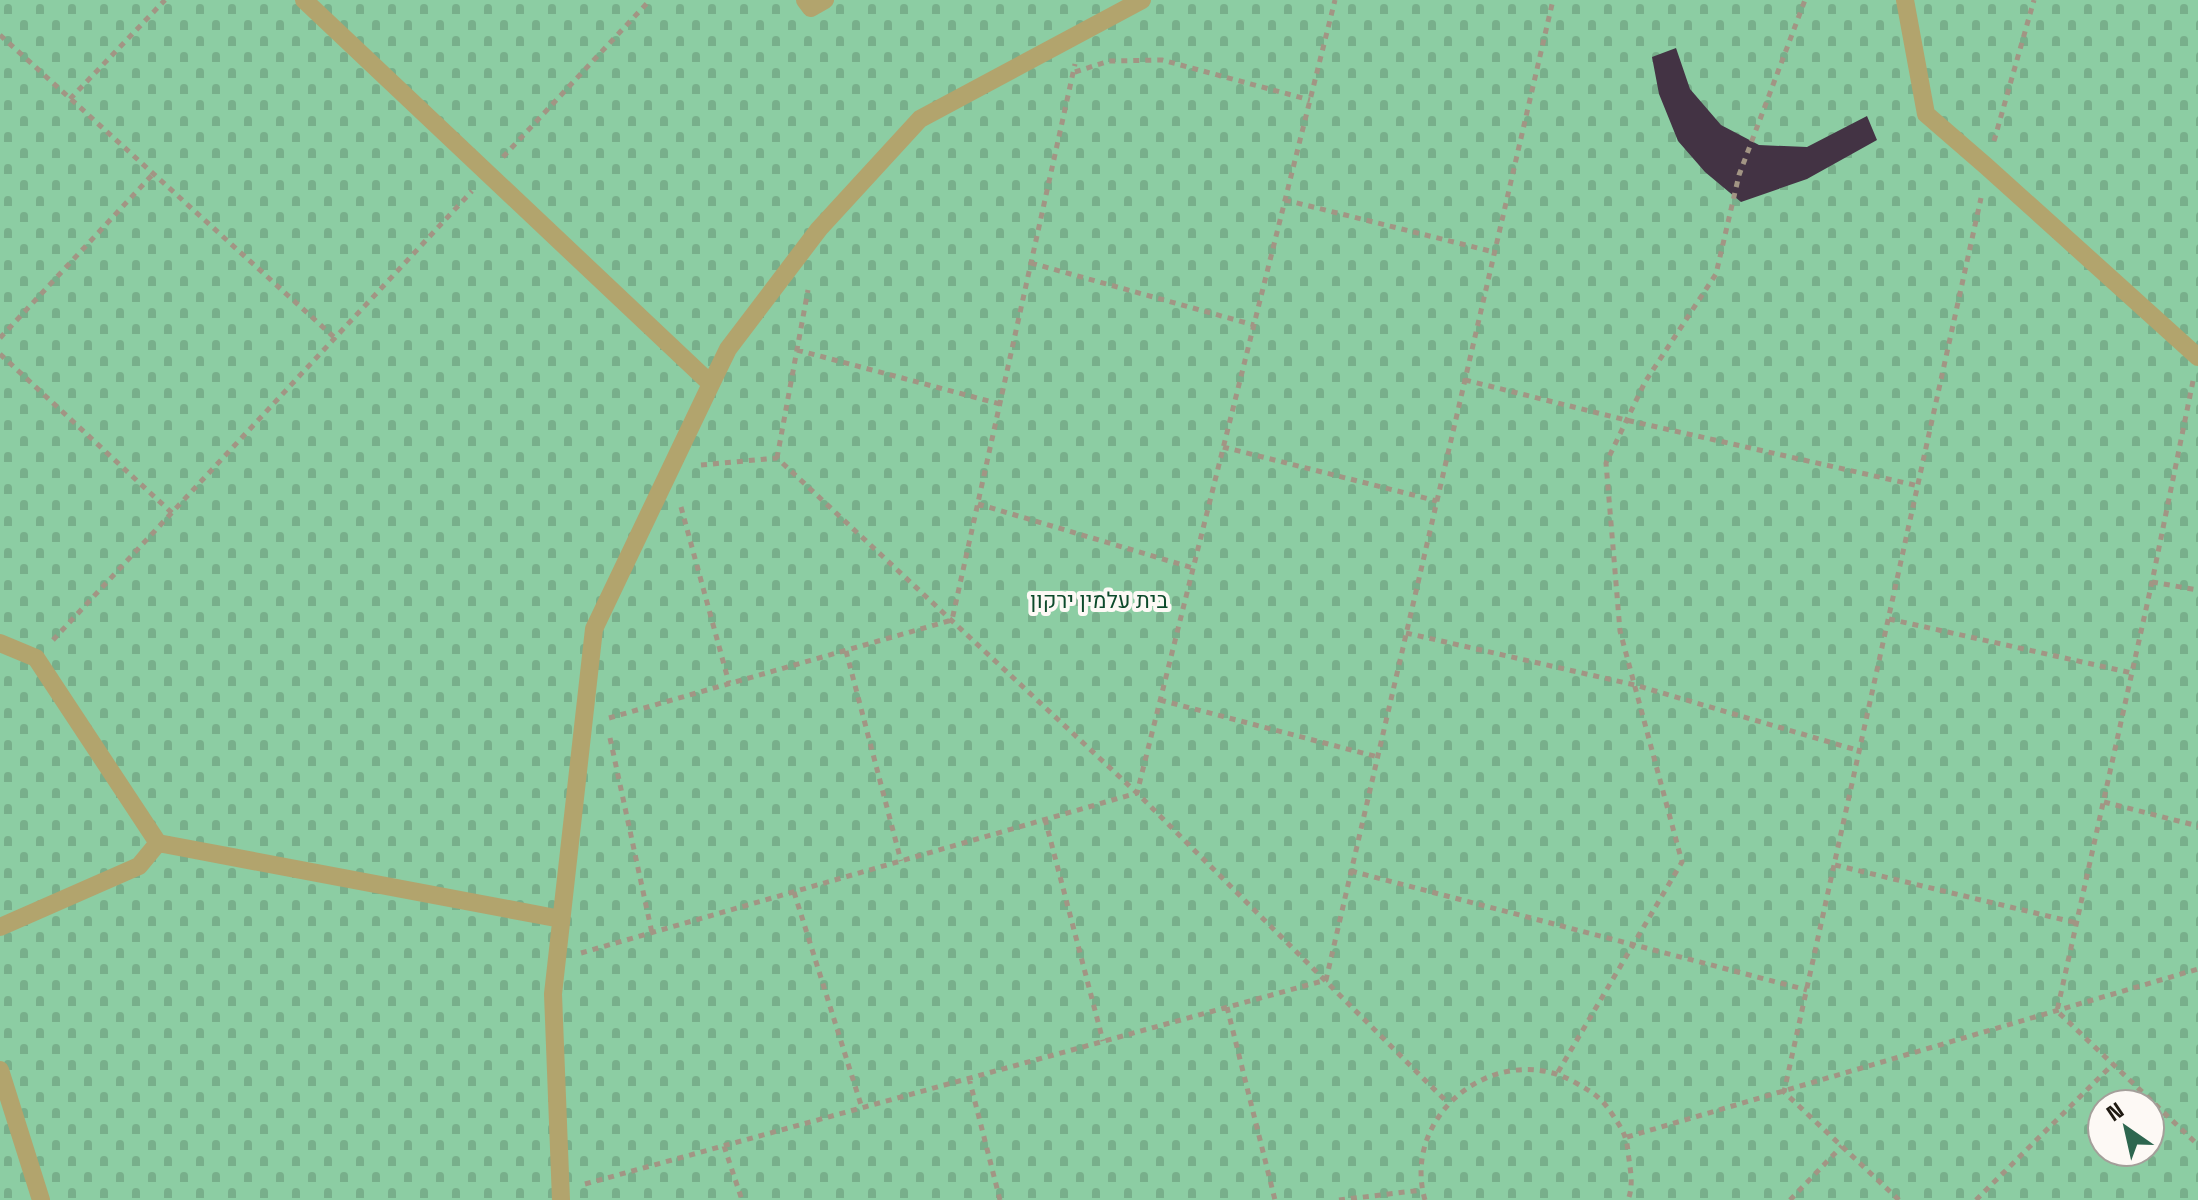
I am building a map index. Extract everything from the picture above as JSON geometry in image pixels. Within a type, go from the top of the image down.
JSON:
[{"type":"lane","points":[[304,0],[711,384]]},
{"type":"lane","points":[[805,0],[811,8],[825,0]]},
{"type":"lane","points":[[560,1196],[553,994],[594,629],[728,349],[819,229],[920,119],[1142,0]]},
{"type":"lane","points":[[1905,0],[1926,114],[2198,356]]},
{"type":"lane","points":[[0,643],[36,658],[158,843],[561,919]]},
{"type":"lane","points":[[0,927],[139,866],[158,843]]},
{"type":"lane","points":[[0,1070],[41,1200]]},
{"type":"path","points":[[70,99],[165,0]]},
{"type":"path","points":[[36,658],[650,0]]},
{"type":"path","points":[[1137,793],[1335,0]]},
{"type":"path","points":[[1326,980],[1553,0]]},
{"type":"path","points":[[1558,1072],[1682,862],[1620,631],[1606,463],[1645,382],[1716,274],[1739,175],[1805,0]]},
{"type":"path","points":[[1784,1092],[1979,217],[1986,166],[2034,0]]},
{"type":"path","points":[[952,620],[1082,32]]},
{"type":"path","points":[[0,35],[335,338]]},
{"type":"path","points":[[1074,72],[1109,61],[1162,60],[1310,100]]},
{"type":"path","points":[[0,338],[153,174]]},
{"type":"path","points":[[1285,200],[1494,252]]},
{"type":"path","points":[[1031,263],[1254,325]]},
{"type":"path","points":[[777,458],[808,290]]},
{"type":"path","points":[[797,350],[1000,404]]},
{"type":"path","points":[[0,354],[172,513]]},
{"type":"path","points":[[2057,1011],[2152,582],[2198,356]]},
{"type":"path","points":[[1465,380],[1919,486]]},
{"type":"path","points":[[1223,447],[1437,501]]},
{"type":"path","points":[[729,683],[671,468],[777,458],[1137,793],[1448,1103]]},
{"type":"path","points":[[978,504],[1193,568]]},
{"type":"path","points":[[2152,582],[2198,590]]},
{"type":"path","points":[[1889,619],[2132,673]]},
{"type":"path","points":[[583,725],[952,620]]},
{"type":"path","points":[[1406,633],[1635,685],[1860,751]]},
{"type":"path","points":[[846,651],[901,861]]},
{"type":"path","points":[[1160,700],[1378,757]]},
{"type":"path","points":[[606,719],[652,933]]},
{"type":"path","points":[[557,960],[1137,793]]},
{"type":"path","points":[[2104,802],[2198,826]]},
{"type":"path","points":[[1045,819],[1103,1041]]},
{"type":"path","points":[[1835,865],[2077,923]]},
{"type":"path","points":[[1351,871],[1807,990]]},
{"type":"path","points":[[794,892],[862,1108]]},
{"type":"path","points":[[1627,1137],[2198,969]]},
{"type":"path","points":[[560,1196],[724,1146],[1326,980]]},
{"type":"path","points":[[1227,1007],[1275,1200]]},
{"type":"path","points":[[2057,1011],[2198,1145]]},
{"type":"path","points":[[1976,1200],[2113,1064]]},
{"type":"path","points":[[1425,1200],[1422,1190],[1423,1153],[1429,1135],[1448,1103],[1479,1079],[1510,1069],[1558,1072],[1601,1097],[1627,1137],[1632,1191],[1628,1200]]},
{"type":"path","points":[[969,1078],[1000,1200]]},
{"type":"path","points":[[1784,1092],[1899,1200]]},
{"type":"path","points":[[724,1146],[742,1200]]},
{"type":"path","points":[[1790,1200],[1842,1146]]},
{"type":"path","points":[[1339,1200],[1422,1190]]},
{"type":"green space","name":"בית עלמין ירקון","points":[[0,0],[2198,0],[2198,1200],[0,1200]]},
{"type":"building","points":[[1676,48],[1690,89],[1721,125],[1759,145],[1807,147],[1867,116],[1877,140],[1807,179],[1741,202],[1705,172],[1678,141],[1659,94],[1652,57]]}]
